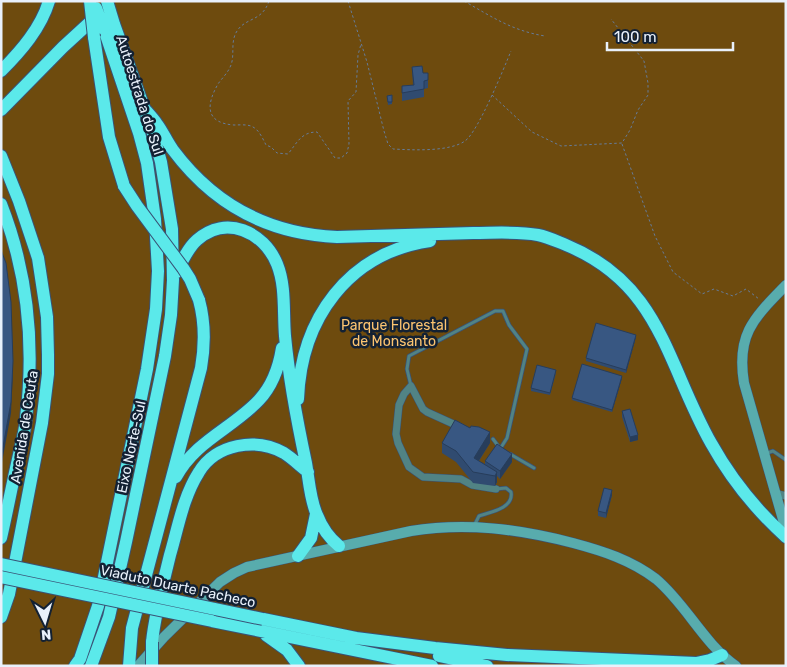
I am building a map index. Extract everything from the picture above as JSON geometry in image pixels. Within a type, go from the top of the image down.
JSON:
[{"type":"highway","points":[[1,71],[33,33],[46,11],[49,1]]},
{"type":"highway","points":[[91,1],[104,30],[109,137],[124,186],[190,279],[199,300],[204,334],[203,359],[132,628],[132,664]]},
{"type":"highway","points":[[1,110],[63,47],[94,19],[108,1]]},
{"type":"highway","name":"Autoestrada do Sul","points":[[108,1],[104,30],[143,148],[153,200],[156,230]]},
{"type":"highway","name":"Autoestrada do Sul","points":[[104,30],[142,106],[161,162],[172,229]]},
{"type":"highway","points":[[142,106],[157,124],[177,155],[210,191],[245,214],[278,228],[310,235],[337,237],[522,233],[550,238],[601,263],[615,273],[638,298],[657,328],[711,443],[729,473],[763,516],[784,533]]},
{"type":"highway","name":"Avenida de Ceuta","points":[[1,156],[31,233],[38,258],[47,317],[48,355],[48,374],[42,423],[9,594],[1,617]]},
{"type":"highway","name":"Avenida de Ceuta","points":[[1,204],[15,240],[30,322],[26,420],[1,538]]},
{"type":"highway","points":[[173,280],[188,252],[198,239],[224,228],[239,229],[257,236],[268,248],[278,266],[283,294],[289,378],[316,514],[327,536],[339,546]]},
{"type":"highway","name":"Eixo Norte-Sul","points":[[91,666],[109,617],[165,356],[173,280],[172,229]]},
{"type":"highway","name":"Eixo Norte-Sul","points":[[75,666],[80,659],[97,611],[151,344],[158,289],[156,230]]},
{"type":"highway","points":[[298,424],[300,371],[314,325],[335,293],[354,274],[368,264],[399,248],[414,243],[456,238],[518,238],[563,244]]},
{"type":"highway","points":[[25,287],[43,282]]},
{"type":"highway","points":[[166,496],[181,468],[193,452],[248,410],[266,391],[278,368],[285,333]]},
{"type":"highway","points":[[152,666],[154,624],[186,500],[197,475],[208,461],[229,448],[258,445],[284,453],[308,472]]},
{"type":"highway","points":[[298,556],[311,538],[316,514]]},
{"type":"highway","name":"Viaduto Duarte Pacheco","points":[[1,564],[314,641],[432,666]]},
{"type":"highway","name":"Viaduto Duarte Pacheco","points":[[1,577],[255,626],[348,637]]},
{"type":"highway","points":[[255,626],[287,650],[299,666]]},
{"type":"highway","points":[[348,637],[435,648],[552,658],[696,663],[722,655]]},
{"type":"highway","points":[[348,637],[487,666]]},
{"type":"main road","points":[[784,533],[781,494],[764,454],[741,367],[746,335],[752,323],[786,285]]},
{"type":"main road","points":[[132,664],[164,637],[220,582],[248,567],[429,528],[474,526],[518,530],[550,537],[610,554],[634,564],[657,580],[722,655],[736,666]]},
{"type":"street","points":[[472,430],[445,421],[422,409],[411,386],[404,394],[399,405],[396,434],[400,448],[410,467],[423,477],[461,479],[472,485],[496,489]]},
{"type":"lane","points":[[411,386],[407,369],[409,356],[495,311],[504,311],[509,326],[527,349],[507,438],[500,449]]},
{"type":"lane","points":[[489,438],[500,449],[534,468]]},
{"type":"lane","points":[[764,454],[773,451],[786,460]]},
{"type":"lane","points":[[474,526],[479,516],[502,508],[512,497],[511,492],[506,488],[496,489]]},
{"type":"path","points":[[269,1],[266,11],[244,24],[236,32],[233,42],[231,66],[219,82],[209,101],[209,110],[213,116],[223,123],[253,126],[262,136],[266,145],[277,153],[288,154],[301,136],[309,132],[317,132],[335,158],[341,158],[346,153],[349,144],[348,101],[356,92],[358,55],[362,44]]},
{"type":"path","points":[[348,1],[362,44],[381,113],[384,131],[388,144],[393,149],[429,149],[458,145],[466,140],[472,135],[511,51]]},
{"type":"path","points":[[464,1],[512,28],[526,33],[545,36]]},
{"type":"path","points":[[611,19],[644,61],[648,83],[648,95],[638,110],[630,130],[622,143]]},
{"type":"path","points":[[491,94],[532,132],[561,146],[622,143]]},
{"type":"path","points":[[622,143],[655,236],[673,272],[702,294],[714,289],[732,296],[746,289],[767,305]]},
{"type":"green space","name":"Parque Florestal de Monsanto","points":[[1,1],[786,1],[786,666],[1,666]]},
{"type":"building","points":[[422,66],[423,73],[428,73],[428,80],[424,81],[424,89],[402,93],[402,86],[414,85],[412,67]]},
{"type":"building","points":[[392,95],[392,102],[388,102],[387,96]]},
{"type":"building","points":[[1,250],[6,263],[11,302],[13,361],[11,402],[1,458]]},
{"type":"building","points":[[596,323],[636,335],[626,370],[586,358]]},
{"type":"building","points":[[582,364],[622,376],[612,410],[572,398]]},
{"type":"building","points":[[537,365],[556,370],[550,393],[531,388]]},
{"type":"building","points":[[630,409],[638,435],[630,437],[622,411]]},
{"type":"building","points":[[455,420],[470,428],[471,426],[479,427],[490,432],[474,458],[497,472],[495,476],[473,472],[456,451],[442,443]]},
{"type":"building","points":[[497,444],[512,454],[500,471],[485,461]]},
{"type":"building","points":[[604,488],[612,490],[606,513],[598,511]]}]
